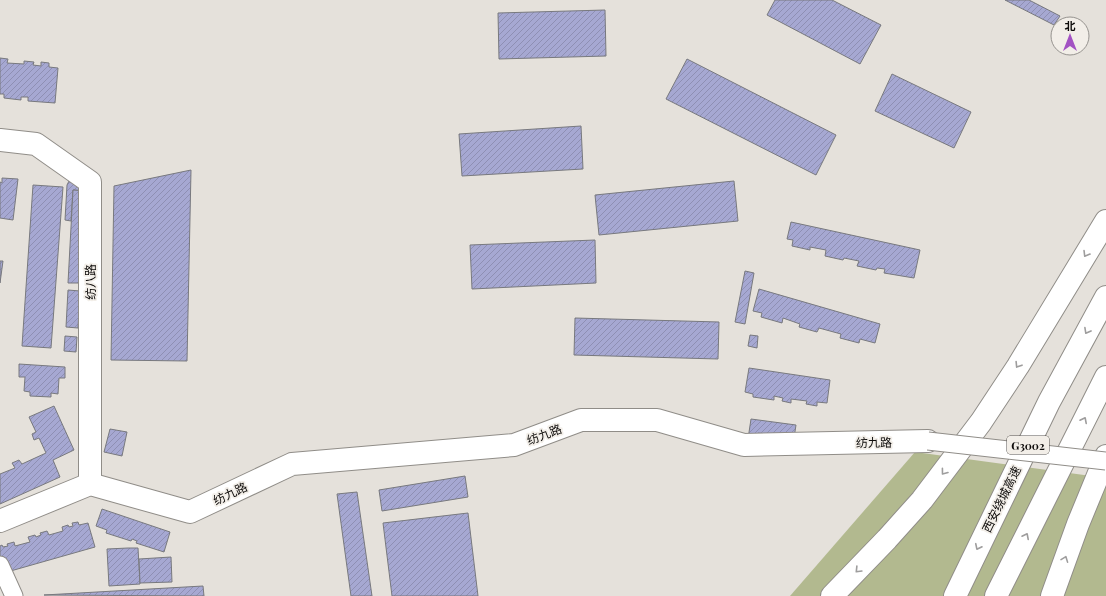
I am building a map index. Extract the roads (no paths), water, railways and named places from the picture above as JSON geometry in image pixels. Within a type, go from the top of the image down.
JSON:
[{"type":"main road","name":"纺八路","points":[[0,140],[36,144],[90,182],[90,484]]},
{"type":"main road","points":[[832,596],[922,500],[981,422],[1018,366],[1106,221]]},
{"type":"main road","name":"西安绕城高速","points":[[955,596],[1049,402],[1106,297]]},
{"type":"main road","name":"G3002","points":[[996,596],[1106,377]]},
{"type":"main road","name":"纺九路","points":[[90,484],[190,512],[292,464],[514,445],[581,420],[657,420],[744,445],[928,441]]},
{"type":"main road","points":[[1052,596],[1078,524],[1106,456]]},
{"type":"main road","points":[[0,521],[90,484]]},
{"type":"street","name":"纺九路","points":[[928,441],[1106,461]]},
{"type":"street","points":[[0,565],[14,596]]}]
